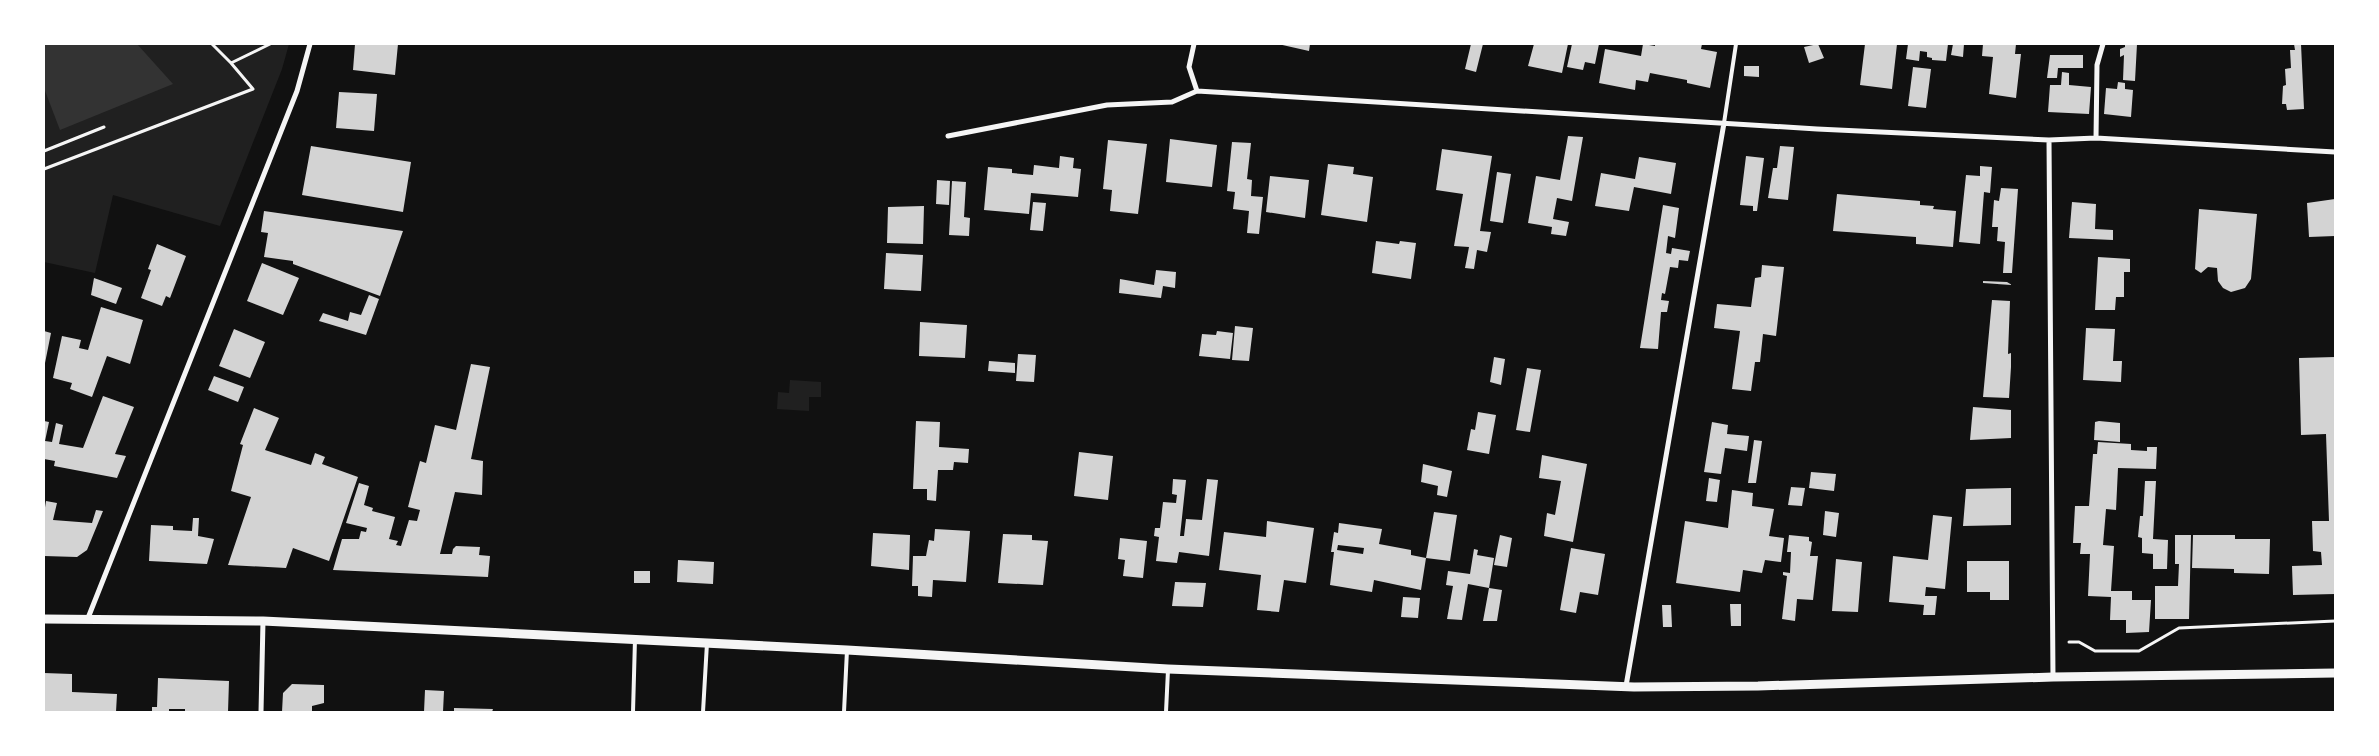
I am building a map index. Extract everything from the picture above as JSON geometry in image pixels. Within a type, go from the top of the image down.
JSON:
[{"type":"street","points":[[88,618],[297,91],[310,44]]},
{"type":"street","points":[[1194,44],[1189,67],[1197,90]]},
{"type":"street","points":[[2096,138],[2098,65],[2103,44]]},
{"type":"street","points":[[948,136],[1107,105],[1172,102],[1197,90],[1724,123],[2049,140],[2096,138],[2335,152]]},
{"type":"street","points":[[1626,686],[1724,123]]},
{"type":"street","points":[[2049,140],[2053,676]]},
{"type":"street","points":[[44,619],[263,621],[1168,668],[1626,686],[1758,686],[2053,676],[2335,673]]},
{"type":"street","points":[[261,712],[263,621]]},
{"type":"lane","points":[[1724,123],[1736,44]]},
{"type":"lane","points":[[633,712],[635,639]]},
{"type":"lane","points":[[703,712],[707,643]]},
{"type":"lane","points":[[844,712],[847,650]]},
{"type":"lane","points":[[1166,712],[1168,668]]},
{"type":"path","points":[[44,169],[253,89],[212,44]]},
{"type":"path","points":[[231,63],[270,44]]},
{"type":"path","points":[[44,151],[104,127]]},
{"type":"path","points":[[2053,643],[2079,642],[2094,651],[2139,651],[2179,628],[2335,621]]},
{"type":"shaded area","points":[[44,44],[289,44],[282,69],[220,226],[113,195],[95,273],[44,262]]},
{"type":"shaded area","points":[[44,44],[137,44],[173,84],[60,130],[44,88]]},
{"type":"shaded area","points":[[790,380],[821,382],[821,397],[809,397],[809,411],[777,409],[778,392],[789,393]]},
{"type":"building","points":[[355,44],[398,44],[395,75],[353,70]]},
{"type":"building","points":[[1278,44],[1310,44],[1309,51]]},
{"type":"building","points":[[1471,44],[1483,44],[1476,72],[1465,69]]},
{"type":"building","points":[[1534,44],[1568,44],[1562,73],[1528,66]]},
{"type":"building","points":[[1572,44],[1599,44],[1595,64],[1585,62],[1583,70],[1567,67]]},
{"type":"building","points":[[1643,44],[1655,46],[1655,44],[1702,44],[1701,49],[1717,52],[1710,88],[1687,83],[1687,80],[1650,73],[1648,82],[1636,80],[1635,90],[1599,83],[1605,49],[1641,56]]},
{"type":"building","points":[[1818,44],[1824,58],[1809,63],[1804,47]]},
{"type":"building","points":[[1865,44],[1897,44],[1892,89],[1860,85]]},
{"type":"building","points":[[1908,44],[1948,44],[1946,61],[1932,60],[1932,58],[1927,57],[1927,52],[1920,51],[1919,61],[1906,59]]},
{"type":"building","points":[[1953,44],[1964,44],[1963,57],[1951,55]]},
{"type":"building","points":[[1983,44],[2016,44],[2015,54],[2021,54],[2016,98],[1989,94],[1993,57],[1982,56]]},
{"type":"building","points":[[2125,44],[2137,44],[2135,81],[2123,80],[2124,55],[2120,57],[2120,49],[2125,47]]},
{"type":"building","points":[[2294,44],[2301,44],[2304,109],[2287,110],[2286,104],[2282,104],[2283,86],[2286,85],[2285,69],[2291,68],[2290,50],[2295,50]]},
{"type":"building","points":[[2050,55],[2083,55],[2083,68],[2058,68],[2057,78],[2047,78]]},
{"type":"building","points":[[1744,66],[1759,66],[1759,77],[1744,76]]},
{"type":"building","points":[[1913,67],[1931,69],[1926,108],[1908,106]]},
{"type":"building","points":[[2062,72],[2069,73],[2069,85],[2091,87],[2089,114],[2048,112],[2050,85],[2061,85]]},
{"type":"building","points":[[2118,82],[2125,83],[2125,89],[2133,90],[2131,117],[2104,114],[2106,88],[2117,89]]},
{"type":"building","points":[[339,92],[377,94],[374,131],[336,128]]},
{"type":"building","points":[[1568,136],[1583,137],[1572,201],[1557,198],[1553,219],[1569,222],[1566,236],[1551,234],[1552,227],[1528,223],[1536,176],[1560,180]]},
{"type":"building","points":[[1170,139],[1217,145],[1212,187],[1166,182]]},
{"type":"building","points":[[1108,140],[1147,144],[1138,214],[1110,211],[1112,190],[1103,189]]},
{"type":"building","points":[[1232,142],[1251,143],[1247,179],[1252,180],[1251,196],[1263,197],[1259,234],[1247,233],[1249,211],[1233,209],[1235,192],[1227,191]]},
{"type":"building","points":[[311,146],[411,162],[403,212],[302,195]]},
{"type":"building","points":[[1780,146],[1794,147],[1788,200],[1768,198],[1773,168],[1777,168]]},
{"type":"building","points":[[1442,149],[1492,156],[1480,231],[1491,232],[1487,252],[1477,250],[1474,269],[1465,268],[1469,247],[1454,246],[1463,194],[1436,190]]},
{"type":"building","points":[[1060,156],[1074,158],[1073,168],[1081,169],[1078,197],[1031,193],[1029,214],[984,210],[988,167],[1012,169],[1012,173],[1033,175],[1034,165],[1059,168]]},
{"type":"building","points":[[1746,156],[1764,158],[1757,211],[1753,211],[1753,206],[1740,205]]},
{"type":"building","points":[[1639,157],[1676,163],[1671,194],[1634,187],[1629,211],[1595,206],[1601,173],[1635,179]]},
{"type":"building","points":[[1328,164],[1354,167],[1353,174],[1373,177],[1367,222],[1321,215]]},
{"type":"building","points":[[1980,166],[1992,167],[1990,193],[1984,192],[1980,244],[1959,242],[1966,175],[1980,176]]},
{"type":"building","points":[[1497,172],[1511,174],[1503,223],[1490,221]]},
{"type":"building","points":[[1270,176],[1309,180],[1305,218],[1266,212]]},
{"type":"building","points":[[937,180],[950,181],[949,205],[936,204]]},
{"type":"building","points":[[952,181],[966,182],[964,217],[970,218],[969,236],[949,235]]},
{"type":"building","points":[[2001,188],[2018,189],[2012,273],[2003,273],[2005,242],[1997,241],[1998,227],[1992,227],[1994,200],[1999,201]]},
{"type":"building","points":[[1837,194],[1920,201],[1920,205],[1934,206],[1933,209],[1956,211],[1953,247],[1916,244],[1916,237],[1833,231]]},
{"type":"building","points":[[2335,199],[2335,236],[2309,237],[2307,203]]},
{"type":"building","points":[[1033,202],[1046,203],[1043,231],[1030,230]]},
{"type":"building","points":[[2072,202],[2096,204],[2095,229],[2113,230],[2113,240],[2069,238]]},
{"type":"building","points":[[1663,205],[1679,208],[1675,238],[1668,236],[1666,253],[1671,254],[1672,248],[1690,251],[1688,261],[1679,260],[1678,268],[1670,267],[1665,294],[1662,293],[1661,300],[1669,301],[1667,312],[1661,312],[1658,349],[1640,348]]},
{"type":"building","points":[[924,206],[923,244],[887,243],[888,207]]},
{"type":"building","points":[[2199,209],[2257,214],[2251,279],[2245,288],[2231,292],[2223,288],[2218,281],[2217,268],[2208,267],[2201,273],[2195,269]]},
{"type":"building","points":[[264,211],[403,231],[380,296],[293,264],[293,261],[264,257],[268,233],[261,232]]},
{"type":"building","points":[[1376,241],[1399,244],[1400,241],[1416,243],[1411,279],[1372,273]]},
{"type":"building","points":[[157,244],[186,256],[170,298],[166,296],[162,306],[141,298],[151,270],[148,269]]},
{"type":"building","points":[[886,253],[923,255],[921,291],[884,289]]},
{"type":"building","points":[[2098,257],[2130,259],[2130,272],[2124,272],[2124,297],[2116,297],[2115,310],[2095,310]]},
{"type":"building","points":[[262,263],[299,278],[283,315],[247,301]]},
{"type":"building","points":[[1762,265],[1784,267],[1776,336],[1763,334],[1760,362],[1755,362],[1751,391],[1732,389],[1740,331],[1714,328],[1717,304],[1751,307],[1755,278],[1761,277]]},
{"type":"building","points":[[1156,270],[1176,272],[1175,288],[1163,286],[1161,298],[1119,293],[1120,279],[1154,285]]},
{"type":"building","points":[[94,278],[122,288],[116,304],[91,295]]},
{"type":"building","points":[[1983,281],[2007,282],[2012,285],[1983,283]]},
{"type":"building","points":[[369,295],[379,299],[366,335],[319,321],[323,313],[348,321],[350,312],[361,315]]},
{"type":"building","points":[[1992,300],[2010,301],[2008,354],[2011,353],[2011,367],[2009,398],[1983,397]]},
{"type":"building","points":[[101,307],[143,320],[130,364],[107,356],[92,397],[70,389],[72,383],[53,378],[62,336],[81,340],[79,348],[88,350]]},
{"type":"building","points":[[920,322],[967,325],[965,358],[919,356]]},
{"type":"building","points":[[1235,326],[1253,328],[1249,361],[1232,360]]},
{"type":"building","points":[[2086,328],[2115,329],[2113,361],[2122,361],[2121,382],[2083,380]]},
{"type":"building","points":[[234,329],[265,342],[250,378],[219,366]]},
{"type":"building","points":[[44,331],[51,333],[45,363],[44,363]]},
{"type":"building","points":[[1217,331],[1233,333],[1230,359],[1199,356],[1202,334],[1216,335]]},
{"type":"building","points":[[1018,354],[1036,355],[1034,382],[1016,381]]},
{"type":"building","points":[[1494,357],[1505,359],[1501,385],[1490,382]]},
{"type":"building","points":[[2335,357],[2335,594],[2293,595],[2292,566],[2322,565],[2321,552],[2313,551],[2312,521],[2329,521],[2326,434],[2301,435],[2299,358]]},
{"type":"building","points":[[989,361],[1015,363],[1015,373],[988,371]]},
{"type":"building","points":[[471,364],[490,367],[471,459],[483,461],[482,495],[455,492],[440,554],[452,554],[456,546],[480,547],[479,555],[490,556],[488,577],[333,570],[342,539],[359,539],[361,531],[366,532],[367,528],[346,523],[359,483],[369,486],[364,505],[373,508],[372,511],[395,517],[389,539],[398,541],[396,545],[401,546],[409,520],[417,521],[420,510],[408,507],[420,461],[426,463],[435,425],[456,430]]},
{"type":"building","points":[[1527,368],[1541,370],[1530,432],[1516,430]]},
{"type":"building","points":[[214,376],[244,387],[238,402],[208,390]]},
{"type":"building","points":[[103,396],[134,407],[115,454],[126,456],[117,478],[54,466],[55,461],[44,459],[44,421],[49,422],[45,441],[52,442],[56,423],[63,425],[59,444],[83,448]]},
{"type":"building","points":[[1973,407],[2011,410],[2011,438],[1970,440]]},
{"type":"building","points":[[254,408],[279,418],[265,450],[311,465],[315,453],[325,457],[322,464],[358,477],[329,561],[293,548],[286,568],[228,565],[251,497],[231,491],[243,445],[240,444]]},
{"type":"building","points":[[1478,412],[1496,415],[1489,454],[1467,450],[1471,429],[1475,430]]},
{"type":"building","points":[[916,421],[940,422],[939,447],[969,449],[968,463],[954,462],[953,470],[938,470],[936,501],[927,500],[927,489],[913,489]]},
{"type":"building","points":[[1712,422],[1728,425],[1727,434],[1749,436],[1747,451],[1725,448],[1721,474],[1704,472]]},
{"type":"building","points":[[2095,422],[2120,423],[2120,442],[2094,440]]},
{"type":"building","points":[[1754,440],[1762,441],[1756,483],[1748,483]]},
{"type":"building","points":[[2098,442],[2131,444],[2131,450],[2147,451],[2147,447],[2157,447],[2156,469],[2118,468],[2116,510],[2106,509],[2103,545],[2114,546],[2111,591],[2132,591],[2132,600],[2151,600],[2149,632],[2126,633],[2126,620],[2110,620],[2111,597],[2088,596],[2090,554],[2080,554],[2081,543],[2073,543],[2075,506],[2089,506],[2093,454],[2097,454]]},
{"type":"building","points":[[1079,452],[1113,456],[1108,500],[1074,496]]},
{"type":"building","points":[[1542,455],[1587,464],[1573,542],[1544,536],[1547,513],[1555,515],[1561,481],[1539,478]]},
{"type":"building","points":[[1423,464],[1452,471],[1447,497],[1437,495],[1438,486],[1421,482]]},
{"type":"building","points":[[1811,472],[1836,474],[1834,491],[1809,488]]},
{"type":"building","points":[[1709,478],[1720,480],[1717,502],[1706,501]]},
{"type":"building","points":[[1173,479],[1186,480],[1180,536],[1184,536],[1186,519],[1202,520],[1207,479],[1218,480],[1209,556],[1179,552],[1177,563],[1156,561],[1159,537],[1154,536],[1155,528],[1160,528],[1163,502],[1176,503],[1177,495],[1172,494]]},
{"type":"building","points":[[2145,481],[2156,481],[2153,539],[2168,540],[2167,569],[2153,569],[2153,554],[2142,553],[2142,538],[2138,537],[2140,516],[2143,516]]},
{"type":"building","points":[[1791,487],[1805,488],[1802,506],[1788,505]]},
{"type":"building","points":[[2011,488],[2011,525],[1963,526],[1966,489]]},
{"type":"building","points":[[1732,490],[1753,493],[1752,506],[1774,509],[1769,536],[1784,538],[1781,562],[1765,560],[1762,573],[1743,570],[1740,592],[1676,583],[1685,521],[1728,528]]},
{"type":"building","points":[[46,501],[57,503],[53,520],[92,523],[96,510],[103,511],[87,550],[77,557],[44,556],[44,514]]},
{"type":"building","points":[[1825,511],[1839,513],[1836,537],[1823,535]]},
{"type":"building","points":[[1434,512],[1457,515],[1450,561],[1426,558]]},
{"type":"building","points":[[1933,515],[1952,517],[1945,589],[1926,587],[1925,596],[1937,596],[1935,615],[1923,615],[1924,605],[1889,602],[1893,556],[1928,560]]},
{"type":"building","points":[[193,518],[199,518],[198,536],[214,539],[207,564],[149,561],[151,525],[173,526],[173,530],[192,531]]},
{"type":"building","points":[[1267,521],[1314,528],[1306,583],[1284,580],[1279,612],[1257,610],[1261,575],[1219,570],[1224,532],[1266,537]]},
{"type":"building","points":[[1339,523],[1382,529],[1379,544],[1411,550],[1411,555],[1426,558],[1421,590],[1374,580],[1372,592],[1330,585],[1334,552],[1331,552],[1334,532],[1338,533]],"holes":[[[1338,545],[1364,548],[1363,554],[1337,550]]]},
{"type":"building","points":[[935,529],[970,531],[966,582],[933,580],[932,597],[918,596],[918,586],[912,586],[913,556],[926,556],[929,540],[934,541]]},
{"type":"building","points":[[873,533],[910,535],[909,570],[871,566]]},
{"type":"building","points":[[1003,534],[1032,535],[1032,540],[1048,541],[1043,585],[998,583]]},
{"type":"building","points":[[1500,535],[1512,538],[1507,567],[1494,565]]},
{"type":"building","points":[[1789,535],[1809,537],[1809,541],[1812,542],[1810,556],[1818,556],[1813,600],[1797,599],[1795,621],[1782,619],[1787,576],[1783,575],[1783,572],[1790,573],[1791,552],[1787,552]]},
{"type":"building","points":[[2175,535],[2191,535],[2189,619],[2155,619],[2155,586],[2178,586],[2179,564],[2175,564]]},
{"type":"building","points":[[2193,535],[2235,535],[2235,539],[2270,539],[2269,574],[2234,573],[2234,569],[2192,568]]},
{"type":"building","points":[[1120,538],[1147,541],[1143,578],[1123,576],[1125,560],[1118,559]]},
{"type":"building","points":[[1571,548],[1605,554],[1598,595],[1580,592],[1576,613],[1560,610]]},
{"type":"building","points":[[1474,549],[1478,550],[1477,555],[1494,558],[1489,588],[1468,584],[1462,620],[1447,619],[1453,586],[1446,585],[1448,571],[1470,574]]},
{"type":"building","points":[[1836,559],[1862,562],[1858,612],[1832,611]]},
{"type":"building","points":[[678,560],[714,562],[713,584],[677,582]]},
{"type":"building","points":[[1967,561],[2009,561],[2009,600],[1990,600],[1990,592],[1967,592]]},
{"type":"building","points":[[634,571],[650,571],[650,583],[634,583]]},
{"type":"building","points":[[1175,582],[1206,583],[1203,607],[1172,606]]},
{"type":"building","points":[[1489,588],[1502,590],[1497,621],[1483,621]]},
{"type":"building","points":[[1403,597],[1420,598],[1418,618],[1401,617]]},
{"type":"building","points":[[1730,604],[1741,604],[1741,626],[1731,626]]},
{"type":"building","points":[[1662,605],[1671,605],[1672,627],[1663,627]]},
{"type":"building","points":[[44,673],[72,674],[72,692],[117,694],[116,712],[44,712]]},
{"type":"building","points":[[158,678],[229,681],[228,712],[185,712],[185,709],[169,709],[169,712],[152,712],[152,707],[157,707]]},
{"type":"building","points":[[292,684],[324,685],[324,703],[312,706],[312,712],[282,712],[283,693]]},
{"type":"building","points":[[425,690],[444,691],[443,712],[424,712]]},
{"type":"building","points":[[454,708],[493,709],[492,712],[454,712]]}]
